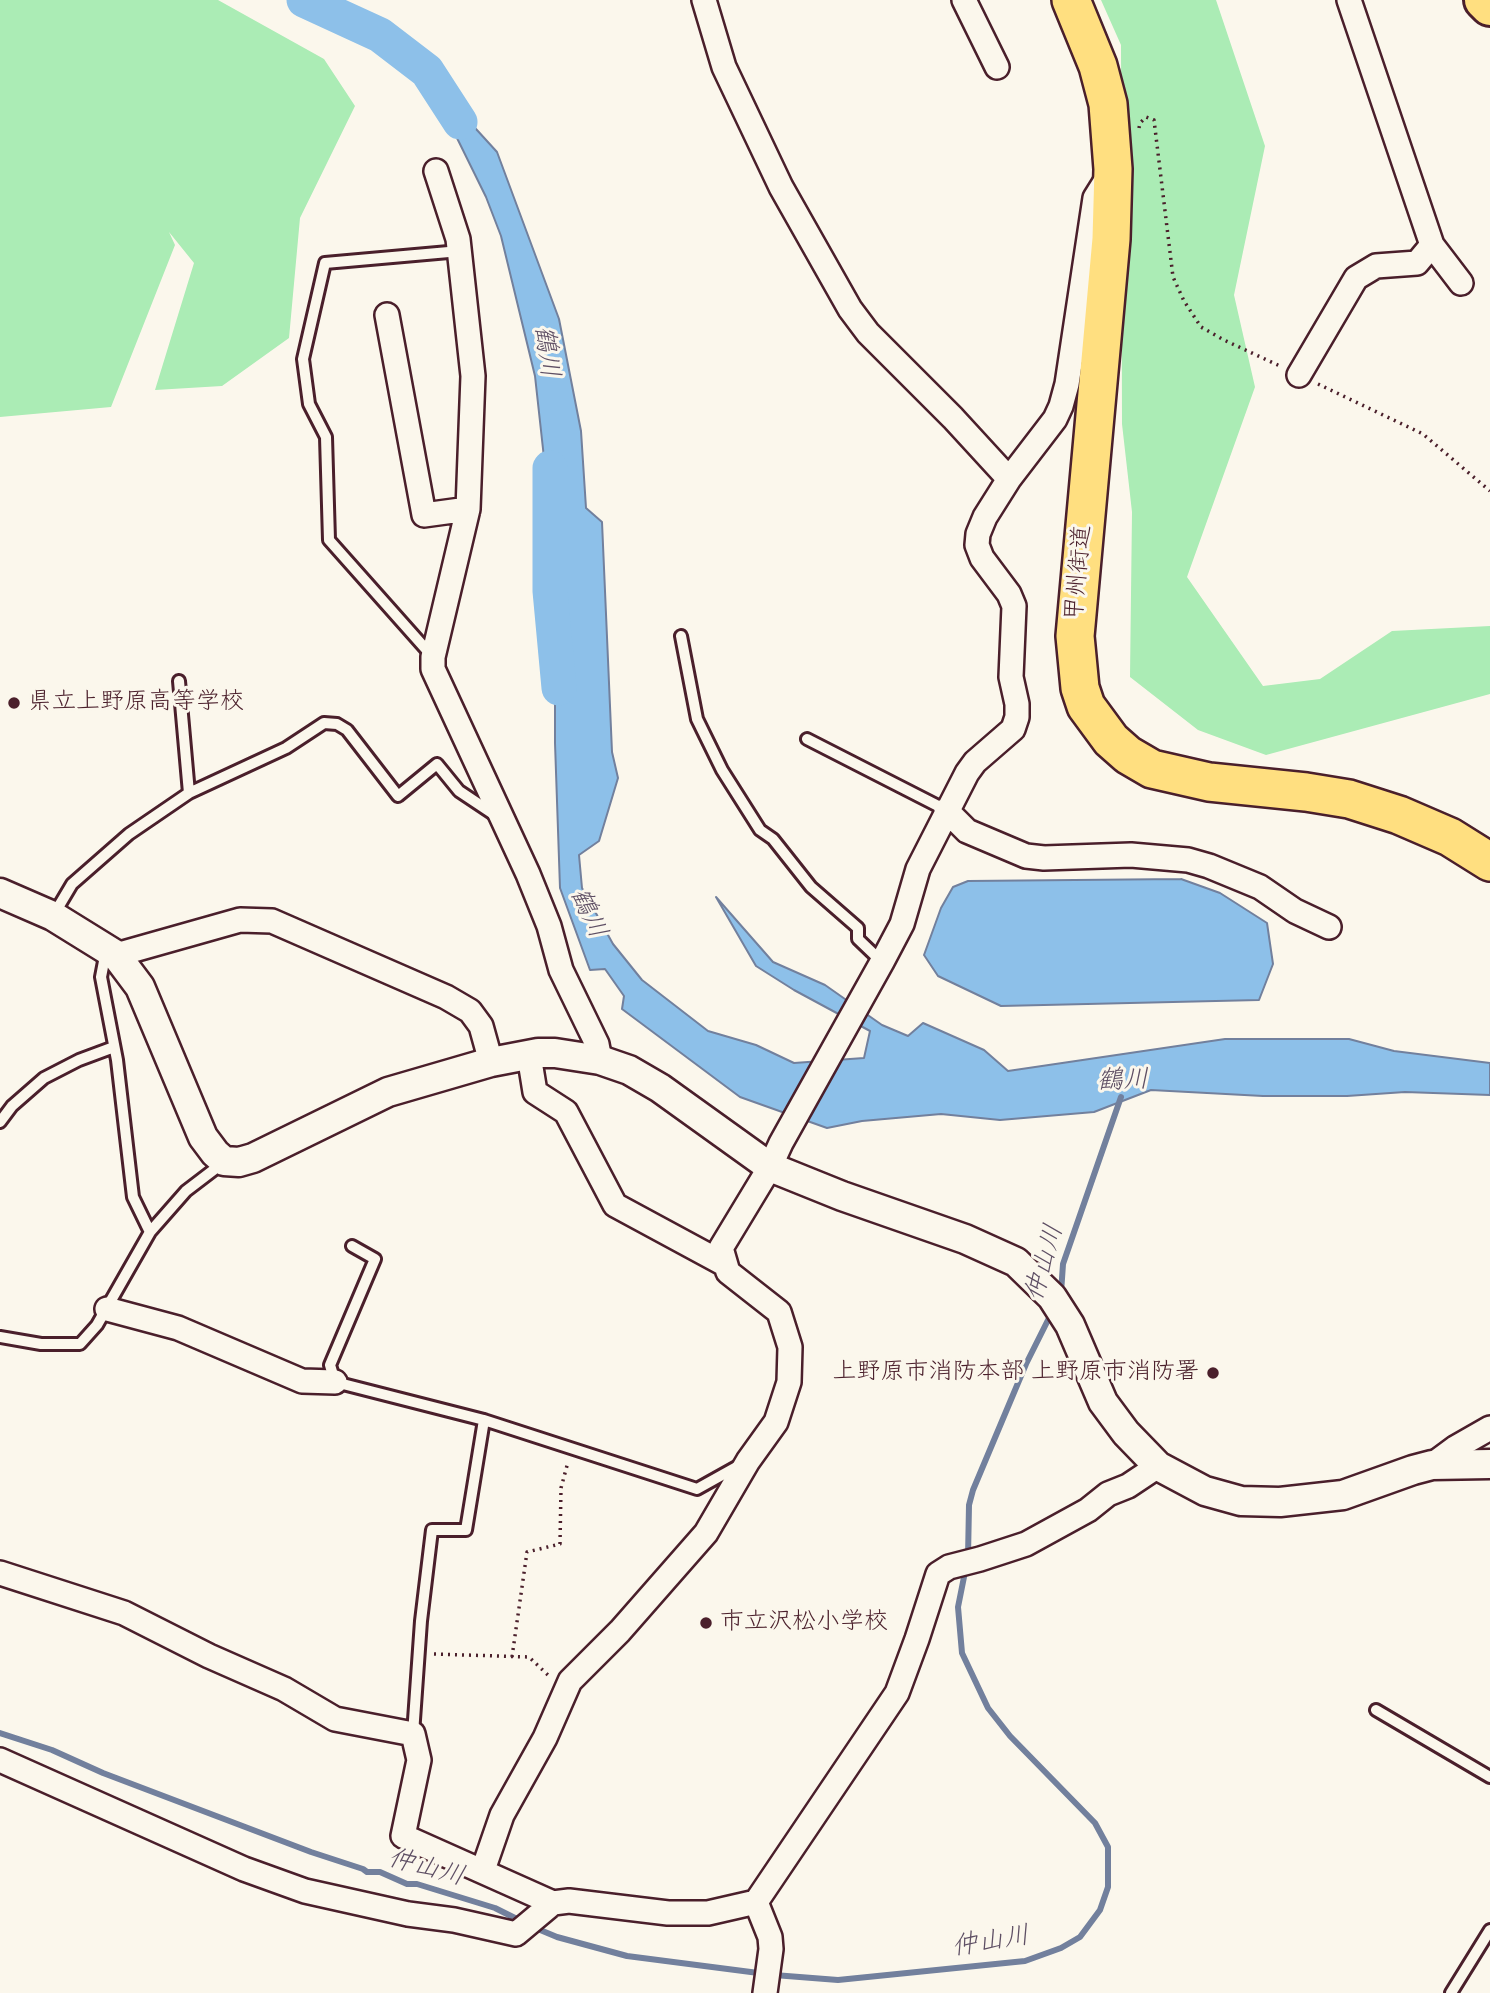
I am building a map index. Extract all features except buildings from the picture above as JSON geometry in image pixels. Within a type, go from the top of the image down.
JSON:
[{"type":"highway","name":"甲州街道","points":[[1071,0],[1098,66],[1108,104],[1113,169],[1111,239],[1075,636],[1080,688],[1086,706],[1111,740],[1128,755],[1152,769],[1209,782],[1349,799],[1399,815],[1450,837],[1490,862]]},
{"type":"highway","points":[[1484,0],[1490,6]]},
{"type":"street","points":[[704,0],[724,67],[746,115],[781,187],[850,309],[868,333],[1009,479]]},
{"type":"street","points":[[964,0],[997,67]]},
{"type":"street","points":[[1349,0],[1432,245],[1461,283]]},
{"type":"street","points":[[483,1870],[502,1815],[545,1738],[570,1681],[621,1631],[706,1532],[748,1461],[776,1422],[789,1382],[790,1347],[779,1312],[728,1272],[721,1248],[902,924],[918,869],[946,810],[975,762],[1013,729],[1017,718],[1011,677],[1014,606],[1009,594],[982,558],[977,545],[978,534],[985,517],[1009,479],[1062,406],[1095,198],[1113,169]]},
{"type":"street","points":[[436,171],[460,251],[472,376],[468,509],[433,657],[433,669],[528,874],[549,926],[561,970],[597,1044],[600,1060]]},
{"type":"street","points":[[1299,375],[1356,278],[1376,266],[1417,263],[1432,245]]},
{"type":"street","points":[[387,315],[424,515],[468,509]]},
{"type":"street","points":[[946,810],[967,831],[1026,856],[1044,858],[1131,855],[1188,860],[1209,866],[1260,887],[1295,911],[1329,927]]},
{"type":"street","points":[[0,893],[53,916],[112,951],[140,987],[203,1137],[225,1161],[239,1162],[253,1158],[388,1092],[491,1062],[528,1055],[555,1054],[600,1060],[629,1070],[775,1155],[807,1182],[996,1252],[1016,1262],[1052,1297],[1070,1325],[1103,1402],[1126,1433],[1158,1466],[1205,1491],[1241,1501],[1280,1502],[1343,1495],[1413,1469],[1432,1465],[1490,1464]]},
{"type":"street","points":[[112,951],[240,920],[272,920],[446,997],[470,1012],[481,1026],[491,1062]]},
{"type":"street","points":[[528,1055],[535,1092],[566,1112],[615,1205],[726,1265]]},
{"type":"street","points":[[107,1309],[178,1328],[302,1381],[335,1382]]},
{"type":"street","points":[[1432,1465],[1490,1428]]},
{"type":"street","points":[[0,1573],[124,1613],[209,1656],[284,1689],[335,1719],[413,1734],[419,1760],[403,1836],[553,1903],[569,1901],[668,1913],[708,1913],[756,1902],[897,1693],[938,1574],[949,1567],[1026,1544],[1088,1510],[1108,1494],[1128,1486],[1158,1466]]},
{"type":"street","points":[[0,1760],[244,1868],[305,1891],[516,1934],[553,1903]]},
{"type":"street","points":[[756,1902],[770,1937],[766,1984]]},
{"type":"lane","points":[[433,657],[329,540],[326,436],[309,404],[303,359],[325,263],[460,251]]},
{"type":"lane","points":[[681,636],[696,719],[722,770],[760,830],[773,839],[811,887],[858,928],[858,939],[882,962]]},
{"type":"lane","points":[[179,681],[189,793]]},
{"type":"lane","points":[[53,916],[72,884],[129,834],[189,793],[286,748],[324,723],[337,724],[347,730],[398,796],[438,764],[459,791],[502,820]]},
{"type":"lane","points":[[807,739],[946,810]]},
{"type":"lane","points":[[112,951],[101,977],[114,1047],[133,1197],[150,1232]]},
{"type":"lane","points":[[0,1122],[12,1106],[44,1078],[79,1060],[114,1047]]},
{"type":"lane","points":[[0,1337],[41,1343],[80,1344],[107,1309],[150,1232],[186,1191],[225,1161]]},
{"type":"lane","points":[[352,1246],[375,1259],[330,1365],[335,1382],[484,1420],[697,1489],[748,1461]]},
{"type":"lane","points":[[413,1734],[418,1653],[432,1530],[466,1530],[484,1420]]},
{"type":"lane","points":[[1376,1710],[1490,1777]]},
{"type":"lane","points":[[1451,1993],[1490,1930]]},
{"type":"path","points":[[1138,134],[1140,123],[1146,117],[1154,120],[1174,277],[1184,301],[1201,327],[1423,434],[1490,491]]},
{"type":"path","points":[[512,1657],[527,1552],[560,1544],[561,1488],[572,1448]]},
{"type":"path","points":[[418,1653],[528,1657],[565,1693]]},
{"type":"green space","points":[[0,0],[218,0],[324,59],[355,106],[300,218],[289,338],[222,386],[155,390],[194,263],[169,232],[175,245],[111,407],[0,417]]},
{"type":"green space","points":[[1101,0],[1216,0],[1265,146],[1234,295],[1255,387],[1187,577],[1263,686],[1320,679],[1392,631],[1490,626],[1490,694],[1266,755],[1198,730],[1130,677],[1132,512],[1122,424],[1121,45]]},
{"type":"water","points":[[425,73],[497,152],[559,319],[581,431],[586,508],[602,522],[612,752],[618,778],[599,841],[579,855],[582,888],[613,944],[642,980],[708,1031],[756,1045],[794,1063],[864,1058],[870,1031],[756,966],[716,897],[773,962],[825,985],[882,1025],[908,1036],[923,1023],[984,1050],[1008,1071],[1225,1039],[1349,1039],[1394,1051],[1490,1063],[1490,1095],[1405,1092],[1347,1096],[1263,1096],[1151,1090],[1094,1112],[1000,1120],[941,1114],[862,1121],[827,1128],[740,1097],[622,1009],[624,996],[605,969],[590,970],[560,888],[555,743],[555,558],[535,376],[501,236],[486,197]]},
{"type":"water","points":[[1181,879],[1220,893],[1267,923],[1273,964],[1259,1000],[1001,1006],[938,976],[924,955],[941,908],[953,887],[968,881]]},
{"type":"waterway","name":"鶴川","points":[[304,0],[380,35],[427,71],[460,122]]},
{"type":"waterway","name":"鶴川","points":[[550,468],[550,591],[559,688]]},
{"type":"waterway","name":"仲山川","points":[[1061,1293],[1063,1264],[1121,1097]]},
{"type":"waterway","name":"仲山川","points":[[968,1557],[969,1505],[973,1490],[1026,1364],[1052,1312]]},
{"type":"waterway","name":"仲山川","points":[[533,1927],[557,1937],[627,1956],[774,1975],[838,1980],[1025,1961],[1061,1948],[1080,1937],[1100,1910],[1108,1887],[1108,1847],[1095,1823],[1010,1736],[988,1708],[962,1653],[958,1607],[966,1567]]},
{"type":"waterway","name":"仲山川","points":[[0,1733],[52,1750],[103,1773],[311,1852],[367,1872],[380,1872],[407,1884],[417,1884],[495,1908],[523,1922]]},
{"type":"place","name":"県立上野原高等学校","points":[[14,703]]},
{"type":"place","name":"上野原市消防本部 上野原市消防署","points":[[1213,1373]]},
{"type":"place","name":"市立沢松小学校","points":[[706,1623]]}]
